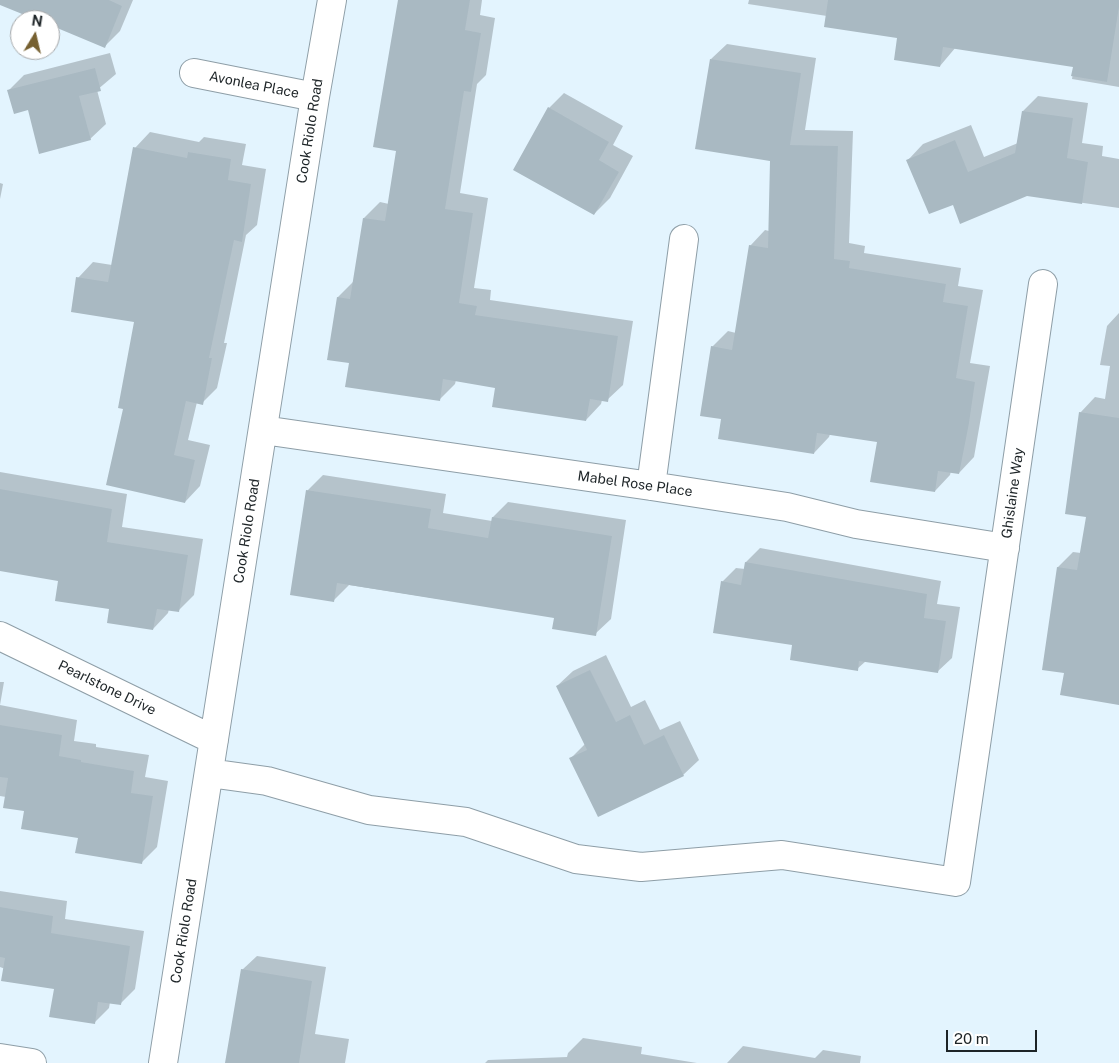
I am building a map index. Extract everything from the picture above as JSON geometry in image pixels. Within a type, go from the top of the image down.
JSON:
[{"type":"street","name":"Cook Riolo Road","points":[[163,1063],[315,97],[332,0]]},
{"type":"street","name":"Avonlea Place","points":[[194,73],[315,97]]},
{"type":"street","points":[[651,486],[684,238]]},
{"type":"street","name":"Ghislaine Way","points":[[209,773],[267,781],[369,810],[466,822],[576,859],[641,867],[782,855],[956,882],[1043,284]]},
{"type":"street","name":"Mabel Rose Place","points":[[263,430],[787,507],[856,524],[1005,548]]},
{"type":"street","name":"Pearlstone Drive","points":[[0,636],[214,740]]},
{"type":"street","points":[[0,1058],[32,1063]]},
{"type":"building","points":[[0,0],[109,0],[122,6],[105,48],[60,29],[60,10],[12,10],[0,5]]},
{"type":"building","points":[[398,0],[470,0],[465,30],[481,33],[471,92],[464,91],[445,209],[473,213],[459,303],[477,306],[475,315],[618,336],[608,402],[590,399],[586,421],[492,407],[495,388],[443,379],[440,401],[345,387],[349,363],[327,360],[337,297],[350,299],[363,218],[385,221],[396,151],[373,147]]},
{"type":"building","points":[[828,0],[1119,0],[1119,7],[1107,82],[1071,76],[1073,67],[943,47],[940,67],[894,60],[897,38],[824,27]]},
{"type":"building","points":[[710,59],[801,73],[790,145],[838,146],[834,259],[850,261],[849,268],[946,284],[943,302],[968,306],[956,378],[975,382],[969,423],[959,474],[938,471],[935,492],[870,482],[877,442],[817,433],[814,454],[718,439],[721,419],[700,416],[711,346],[732,350],[749,245],[768,248],[770,161],[695,149]]},
{"type":"building","points":[[95,68],[101,91],[79,96],[91,140],[39,154],[28,110],[14,114],[7,90]]},
{"type":"building","points":[[548,107],[609,142],[599,160],[619,172],[594,215],[513,170]]},
{"type":"building","points":[[1022,111],[1073,118],[1067,158],[1088,162],[1082,204],[1027,196],[960,224],[953,205],[929,214],[906,160],[955,140],[968,172],[1015,153]]},
{"type":"building","points":[[133,147],[187,158],[188,152],[231,159],[228,180],[251,184],[242,242],[234,240],[209,358],[212,358],[203,405],[186,401],[174,455],[195,460],[185,503],[106,485],[123,409],[118,408],[134,322],[71,312],[76,277],[108,282]]},
{"type":"building","points":[[1079,412],[1119,418],[1119,705],[1060,695],[1064,673],[1042,670],[1057,567],[1077,570],[1086,517],[1065,514]]},
{"type":"building","points":[[0,489],[112,509],[107,542],[188,555],[179,612],[157,609],[153,630],[107,623],[109,609],[55,601],[58,581],[0,571]]},
{"type":"building","points":[[306,490],[431,509],[428,528],[488,538],[492,517],[612,536],[596,636],[552,629],[554,618],[337,583],[334,602],[290,595]]},
{"type":"building","points":[[745,562],[927,594],[924,618],[946,621],[938,673],[859,661],[858,671],[790,660],[792,645],[713,633],[721,581],[741,585]]},
{"type":"building","points":[[590,670],[616,722],[630,715],[644,745],[664,735],[684,776],[598,817],[569,758],[587,750],[556,686]]},
{"type":"building","points":[[0,725],[62,735],[59,756],[81,760],[81,762],[134,771],[131,793],[153,796],[142,864],[75,853],[78,838],[21,829],[24,811],[3,808],[8,778],[0,777]]},
{"type":"building","points":[[0,907],[53,916],[51,933],[130,946],[121,1005],[98,1002],[95,1024],[49,1017],[54,989],[1,981],[5,958],[0,957]]},
{"type":"building","points":[[241,969],[312,981],[299,1063],[225,1063]]}]
